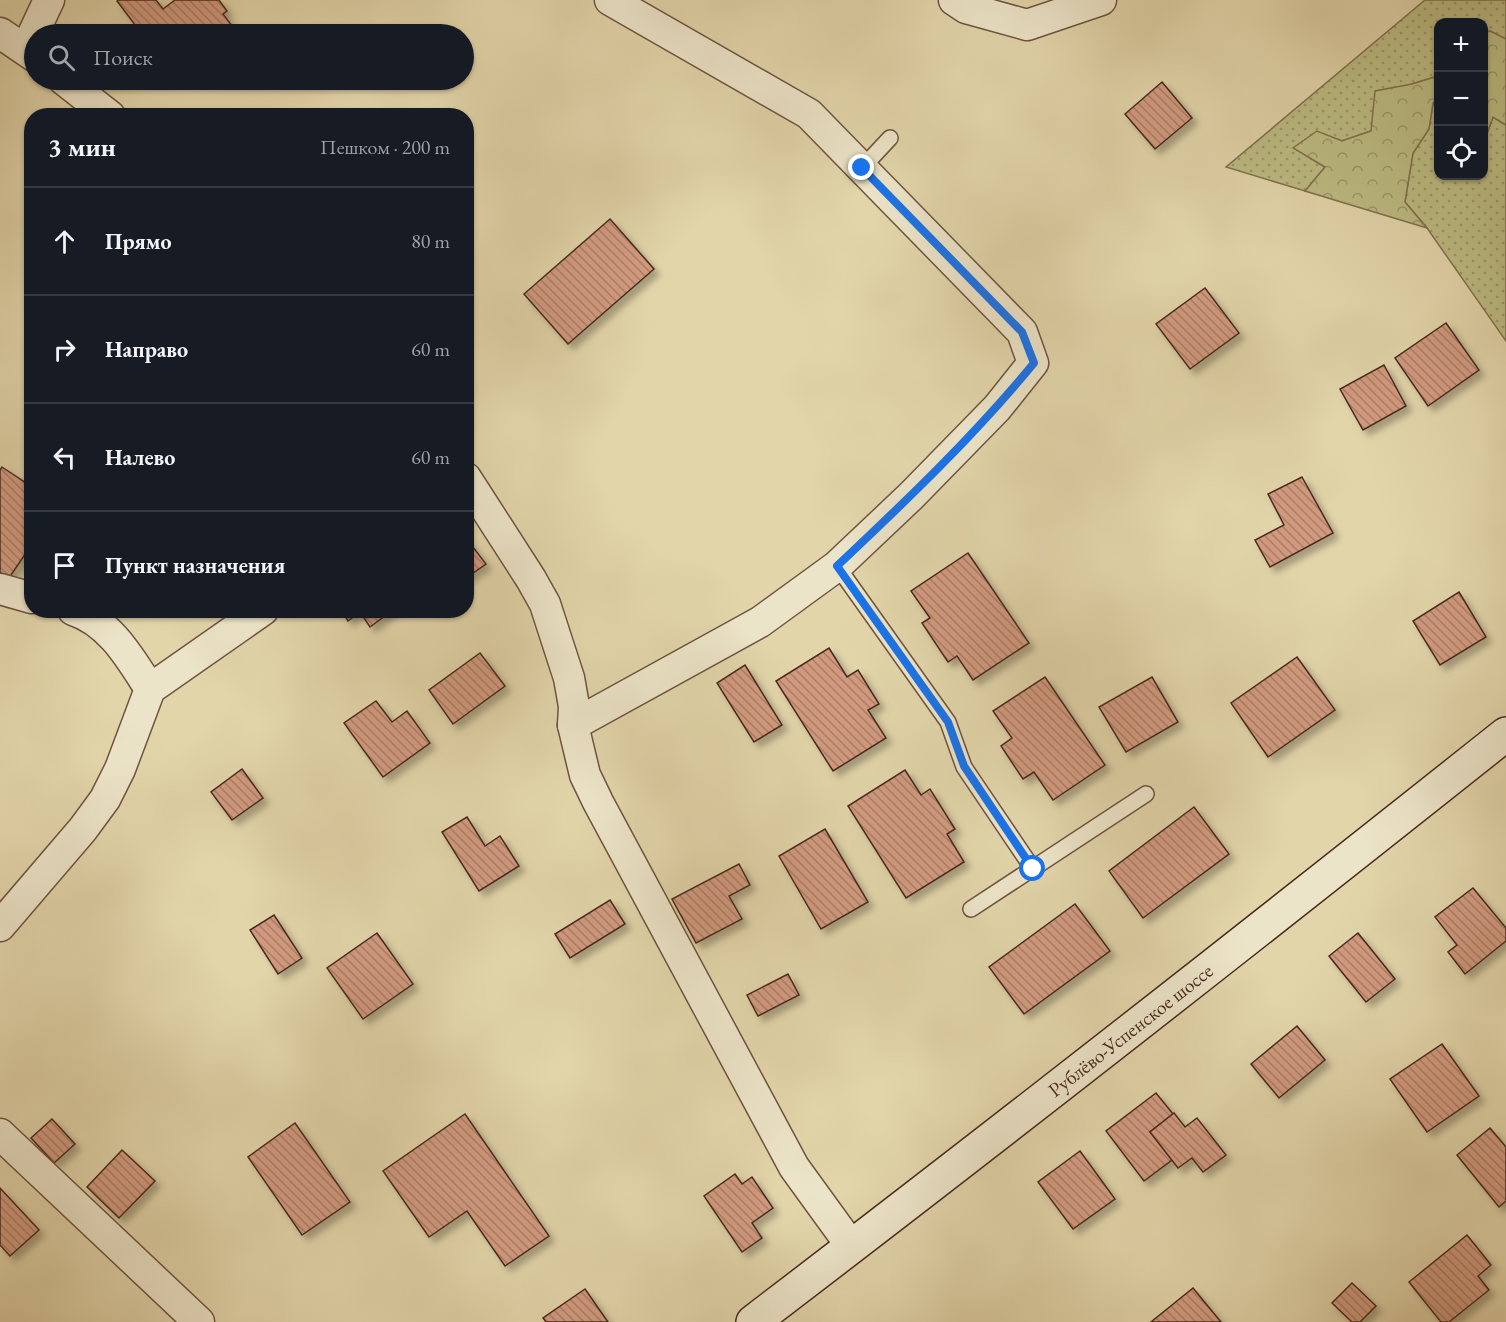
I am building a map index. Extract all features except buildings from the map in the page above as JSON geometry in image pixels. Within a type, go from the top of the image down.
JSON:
[{"type":"main road","name":"Рублёво-Успенское шоссе","points":[[753,1322],[1311,890],[1506,734]]},
{"type":"street","points":[[40,24],[49,0]]},
{"type":"street","points":[[573,725],[760,622],[837,566],[911,496],[997,408],[1034,363],[1022,332],[809,114],[610,0]]},
{"type":"street","points":[[954,0],[966,8],[1027,25],[1101,0]]},
{"type":"street","points":[[0,33],[24,49]]},
{"type":"street","points":[[77,90],[100,108]]},
{"type":"street","points":[[474,490],[524,568],[544,604],[569,678],[574,706],[573,725],[585,775],[598,802],[795,1167],[852,1247]]},
{"type":"street","points":[[0,589],[24,596]]},
{"type":"street","points":[[87,618],[101,626],[122,645],[150,689]]},
{"type":"street","points":[[0,926],[83,829],[105,799],[120,769],[150,689],[252,618]]},
{"type":"street","points":[[0,1134],[199,1322]]},
{"type":"lane","points":[[862,168],[890,138]]},
{"type":"lane","points":[[837,566],[948,722],[964,766],[1033,869]]},
{"type":"lane","points":[[971,909],[1146,794]]},
{"type":"green space","points":[[1425,0],[1506,0],[1506,39],[1488,32],[1488,18],[1434,18],[1434,77],[1412,84],[1371,131],[1342,141],[1317,132],[1294,148],[1325,167],[1305,191],[1226,167]]},
{"type":"green space","points":[[1490,31],[1506,39],[1506,125],[1493,117],[1488,131],[1488,32]]},
{"type":"green space","points":[[1434,77],[1434,102],[1429,129],[1413,153],[1405,202],[1427,228],[1305,191],[1325,167],[1293,148],[1317,131],[1342,141],[1371,131],[1375,91]]},
{"type":"green space","points":[[1433,103],[1434,180],[1488,180],[1488,131],[1493,117],[1506,125],[1506,341],[1427,228],[1405,202],[1413,153],[1429,129]]},
{"type":"route","points":[[862,168],[1022,332],[1034,363],[997,408],[911,496],[837,566],[948,722],[964,766],[1033,869]]}]
